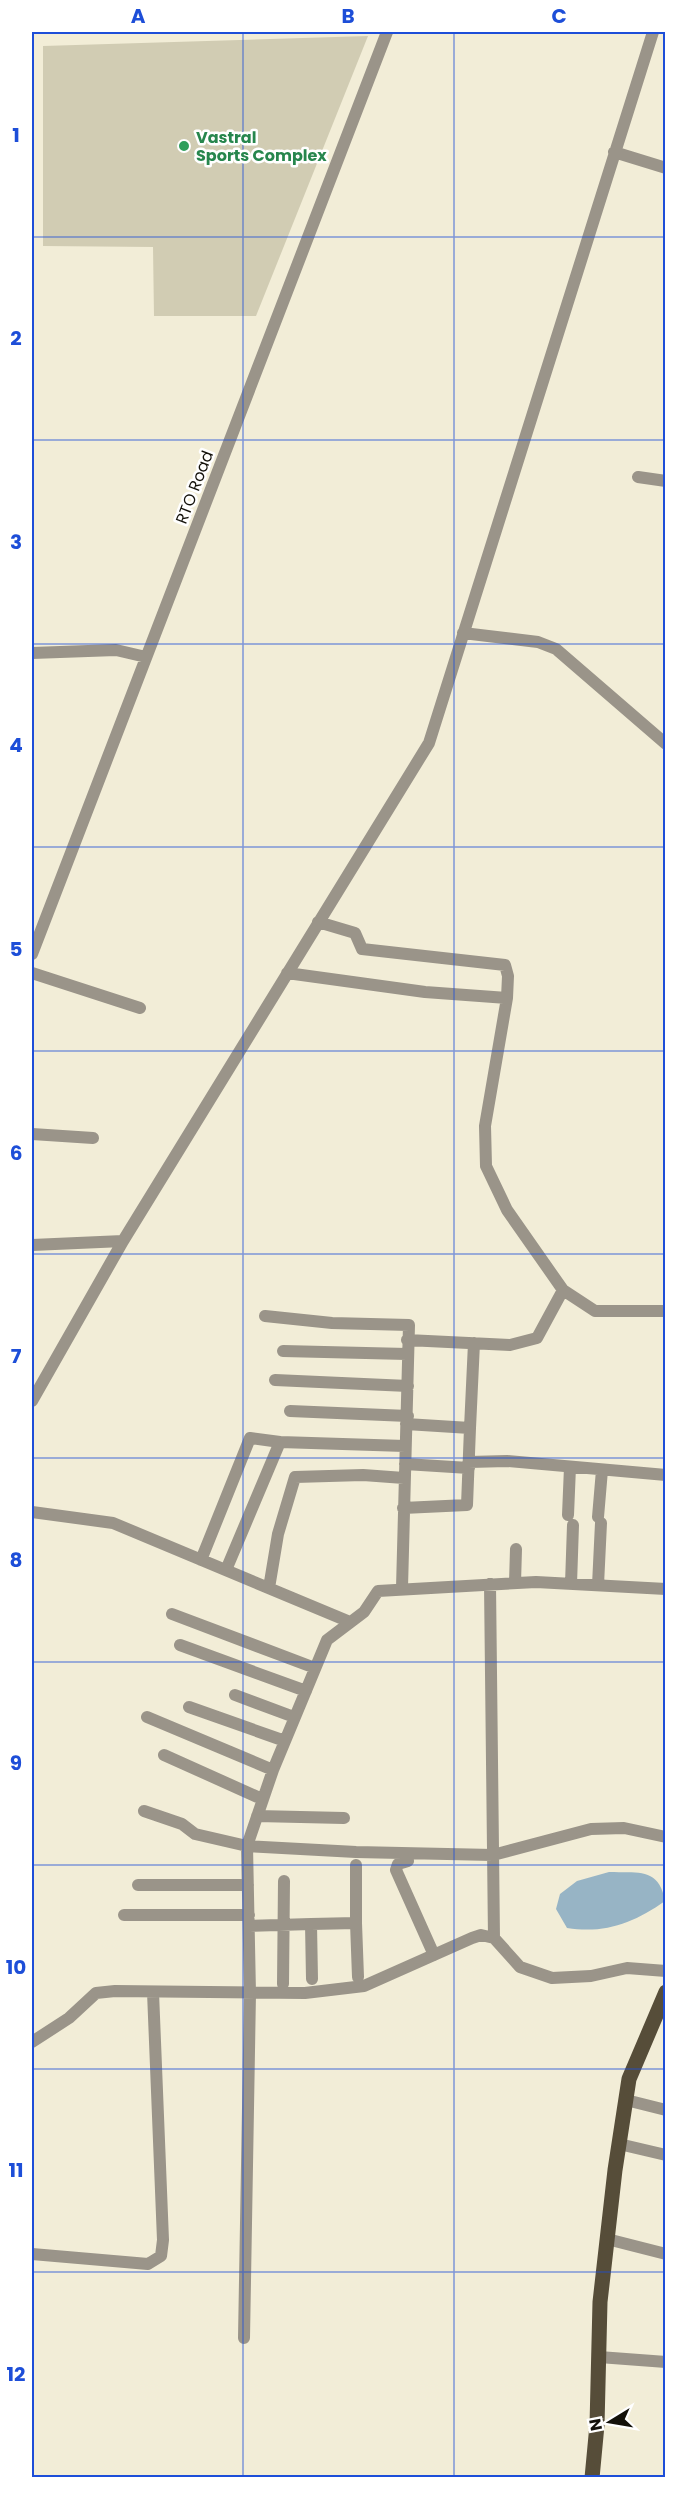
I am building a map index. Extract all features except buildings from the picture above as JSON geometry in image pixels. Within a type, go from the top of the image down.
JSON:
[{"type":"main road","points":[[592,2478],[597,2425],[600,2302],[629,2079],[666,1992]]},
{"type":"street","name":"RTO Road","points":[[32,954],[387,32]]},
{"type":"street","points":[[32,1401],[38,1379],[429,743],[653,32]]},
{"type":"street","points":[[614,152],[666,168]]},
{"type":"street","points":[[638,477],[666,481]]},
{"type":"street","points":[[463,633],[538,642],[556,649],[666,744]]},
{"type":"street","points":[[32,653],[116,650],[146,657]]},
{"type":"street","points":[[318,922],[355,933],[362,949],[504,965],[507,976],[507,998],[485,1126],[486,1166],[507,1210],[563,1290],[595,1311],[666,1311]]},
{"type":"street","points":[[32,973],[140,1008]]},
{"type":"street","points":[[287,973],[425,992],[507,998]]},
{"type":"street","points":[[32,1134],[93,1138]]},
{"type":"street","points":[[32,1245],[123,1241]]},
{"type":"street","points":[[407,1340],[510,1346],[537,1338],[563,1290]]},
{"type":"street","points":[[265,1316],[332,1323],[409,1325],[402,1588]]},
{"type":"street","points":[[403,1508],[467,1505],[474,1343]]},
{"type":"street","points":[[283,1351],[407,1354]]},
{"type":"street","points":[[275,1380],[408,1386]]},
{"type":"street","points":[[290,1411],[407,1420],[470,1428]]},
{"type":"street","points":[[201,1560],[250,1438],[280,1442],[405,1446]]},
{"type":"street","points":[[226,1570],[280,1442]]},
{"type":"street","points":[[405,1464],[469,1465],[507,1461],[666,1475]]},
{"type":"street","points":[[570,1467],[571,1584]]},
{"type":"street","points":[[598,1585],[602,1470]]},
{"type":"street","points":[[269,1588],[278,1534],[295,1477],[363,1475],[404,1478]]},
{"type":"street","points":[[32,1512],[113,1523],[350,1622]]},
{"type":"street","points":[[515,1583],[516,1549]]},
{"type":"street","points":[[243,2338],[250,1993],[247,1846],[273,1770],[327,1640],[364,1612],[378,1591],[515,1583],[666,1589]]},
{"type":"street","points":[[490,1584],[494,1938]]},
{"type":"street","points":[[172,1614],[315,1668]]},
{"type":"street","points":[[180,1645],[306,1691]]},
{"type":"street","points":[[235,1695],[294,1717]]},
{"type":"street","points":[[189,1707],[285,1742]]},
{"type":"street","points":[[147,1717],[273,1770]]},
{"type":"street","points":[[164,1755],[262,1799]]},
{"type":"street","points":[[144,1811],[182,1824],[195,1833],[247,1846],[393,1854],[493,1855],[591,1829],[624,1828],[666,1837]]},
{"type":"street","points":[[257,1816],[344,1818]]},
{"type":"street","points":[[408,1861],[398,1864],[396,1870],[434,1955]]},
{"type":"street","points":[[356,1865],[358,1977]]},
{"type":"street","points":[[283,1984],[284,1881]]},
{"type":"street","points":[[138,1885],[248,1885]]},
{"type":"street","points":[[124,1915],[249,1920],[283,1925],[356,1923]]},
{"type":"street","points":[[311,1924],[312,1979]]},
{"type":"street","points":[[32,2042],[69,2018],[96,1993],[115,1991],[250,1993],[347,1990],[364,1986],[481,1935],[494,1938],[520,1967],[552,1978],[591,1976],[627,1968],[666,1971]]},
{"type":"street","points":[[32,2254],[148,2265],[161,2256],[163,2240],[153,1992]]},
{"type":"street","points":[[626,2100],[666,2110]]},
{"type":"street","points":[[619,2145],[666,2155]]},
{"type":"street","points":[[607,2239],[666,2254]]},
{"type":"street","points":[[599,2357],[666,2362]]},
{"type":"shaded area","name":"Vastral Sports Complex","points":[[368,36],[256,316],[154,316],[153,247],[43,246],[43,46]]},
{"type":"water","points":[[609,1872],[638,1873],[652,1877],[658,1882],[665,1901],[619,1925],[594,1929],[567,1928],[556,1909],[560,1894],[577,1881]]},
{"type":"place","name":"Vastral Sports Complex","points":[[184,146]]}]
